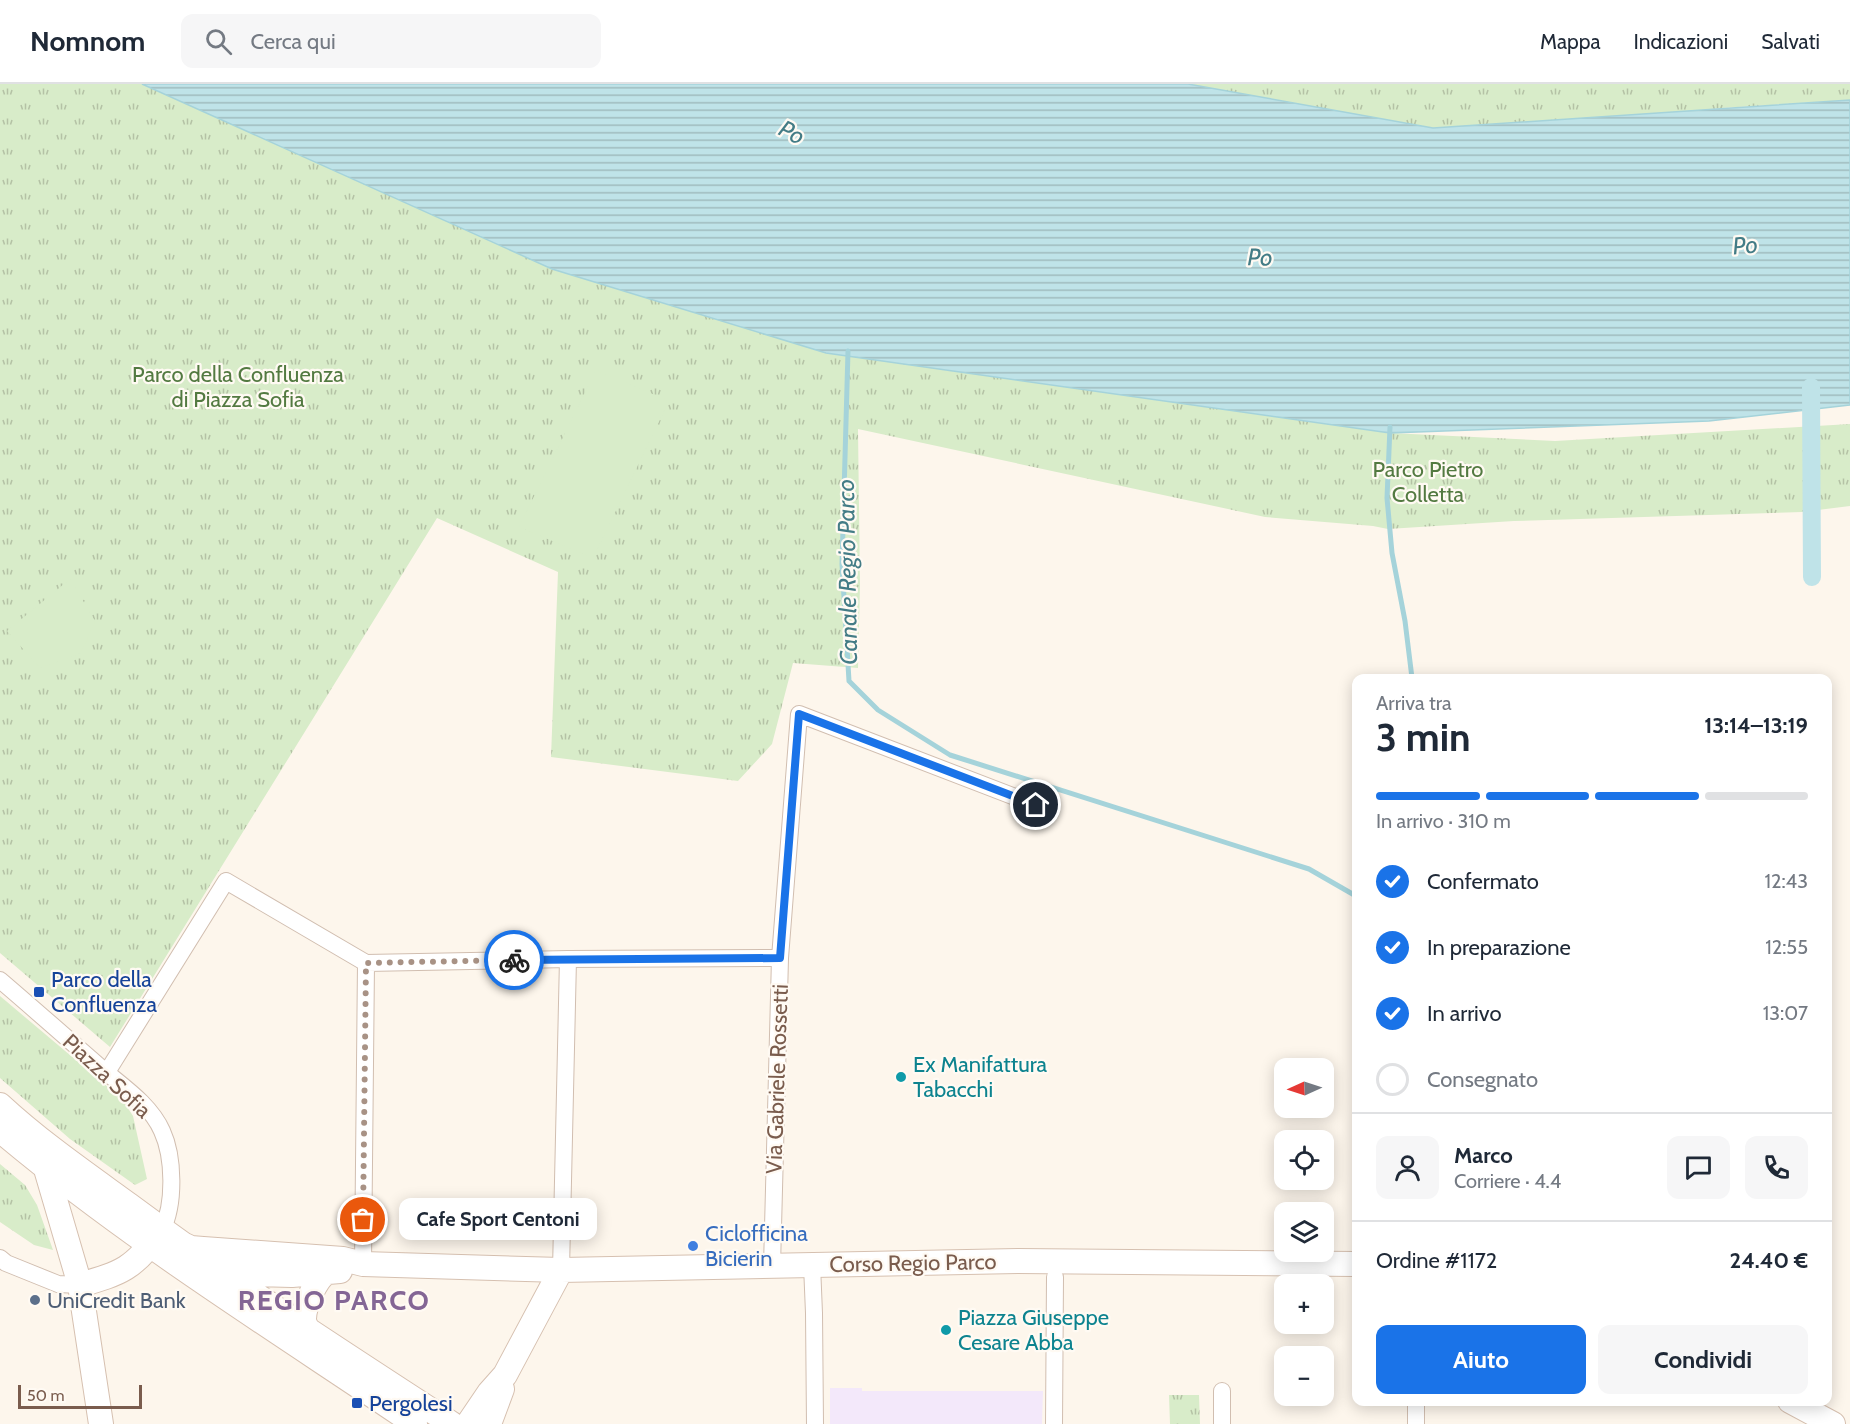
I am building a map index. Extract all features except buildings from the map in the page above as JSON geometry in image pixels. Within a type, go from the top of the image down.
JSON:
[{"type":"street","name":"Via Gabriele Rossetti","points":[[772,1266],[780,958],[799,714],[1036,805]]},
{"type":"street","points":[[106,1072],[226,881],[366,963],[780,958]]},
{"type":"street","points":[[468,1424],[489,1393],[505,1375],[561,1270],[568,959]]},
{"type":"street","points":[[363,1264],[366,963]]},
{"type":"street","name":"Piazza Sofia","points":[[0,980],[140,1102],[162,1130],[168,1148],[171,1194],[167,1245],[118,1274],[80,1285],[58,1284],[2,1265]]},
{"type":"street","points":[[0,1105],[27,1130],[167,1245],[415,1424]]},
{"type":"street","points":[[0,1130],[46,1169],[167,1245]]},
{"type":"street","points":[[46,1169],[80,1285],[101,1424]]},
{"type":"street","name":"Corso Regio Parco","points":[[167,1245],[192,1270],[292,1275],[326,1273],[363,1264]]},
{"type":"street","name":"Corso Regio Parco","points":[[167,1245],[343,1259],[363,1264],[561,1270],[1018,1261],[1352,1264]]},
{"type":"street","points":[[812,1265],[814,1424]]},
{"type":"street","points":[[224,1273],[452,1424]]},
{"type":"street","points":[[310,1332],[306,1327],[304,1315],[317,1280],[326,1273]]},
{"type":"street","points":[[1054,1424],[1055,1277]]},
{"type":"street","points":[[489,1424],[500,1398],[505,1375]]},
{"type":"street","points":[[1222,1391],[1222,1424]]},
{"type":"street","points":[[1416,1406],[1416,1424]]},
{"type":"street","points":[[1799,1406],[1833,1424]]},
{"type":"shaded area","points":[[830,1388],[862,1388],[862,1391],[1043,1391],[1042,1424],[830,1424]]},
{"type":"green space","name":"Parco della Confluenza di Piazza Sofia","points":[[0,84],[144,84],[826,353],[1390,433],[1555,441],[1850,424],[1850,506],[1802,512],[1514,521],[1388,529],[1265,517],[858,429],[860,584],[858,668],[793,663],[772,744],[738,781],[551,757],[558,572],[437,518],[110,1047],[0,953]]},
{"type":"green space","points":[[1188,84],[1850,84],[1850,100],[1722,108],[1644,116],[1433,128],[1346,117],[1269,99]]},
{"type":"green space","points":[[596,370],[669,401],[593,558],[519,527]]},
{"type":"green space","points":[[70,579],[95,621],[81,653],[40,668],[7,631]]},
{"type":"green space","points":[[0,996],[122,1099],[133,1116],[147,1179],[135,1185],[70,1139],[0,1078]]},
{"type":"green space","points":[[0,1164],[25,1185],[37,1205],[53,1250],[34,1245],[0,1222]]},
{"type":"green space","points":[[1169,1395],[1199,1395],[1200,1424],[1170,1424]]},
{"type":"water","name":"Po","points":[[142,84],[1188,84],[1433,128],[1850,100],[1850,405],[1709,421],[1390,433],[826,353],[552,269]]},
{"type":"waterway","name":"Canale Regio Parco","points":[[848,351],[842,564],[849,681],[878,710],[950,755],[1309,869],[1352,894]]},
{"type":"waterway","points":[[1811,387],[1812,577]]},
{"type":"waterway","name":"Canale Regio Parco","points":[[1390,427],[1387,498],[1392,553],[1405,621],[1412,674]]},
{"type":"way so far","points":[[363,1220],[366,963],[514,960]]},
{"type":"place","name":"Parco della Confluenza","points":[[39,992]]},
{"type":"place","name":"Ex Manifattura Tabacchi","points":[[901,1077]]},
{"type":"place","name":"Cafe Sport Centoni","points":[[363,1220]]},
{"type":"place","name":"Ciclofficina Bicierin","points":[[693,1246]]},
{"type":"place","name":"UniCredit Bank","points":[[35,1300]]},
{"type":"place","name":"Piazza Giuseppe Cesare Abba","points":[[946,1330]]},
{"type":"place","name":"Pergolesi","points":[[357,1403]]},
{"type":"district","name":"REGIO PARCO","points":[[334,1300]]},
{"type":"route","points":[[514,960],[780,958],[799,714],[1036,805]]},
{"type":"park label","name":"Parco Pietro Colletta","points":[[1428,482]]}]
